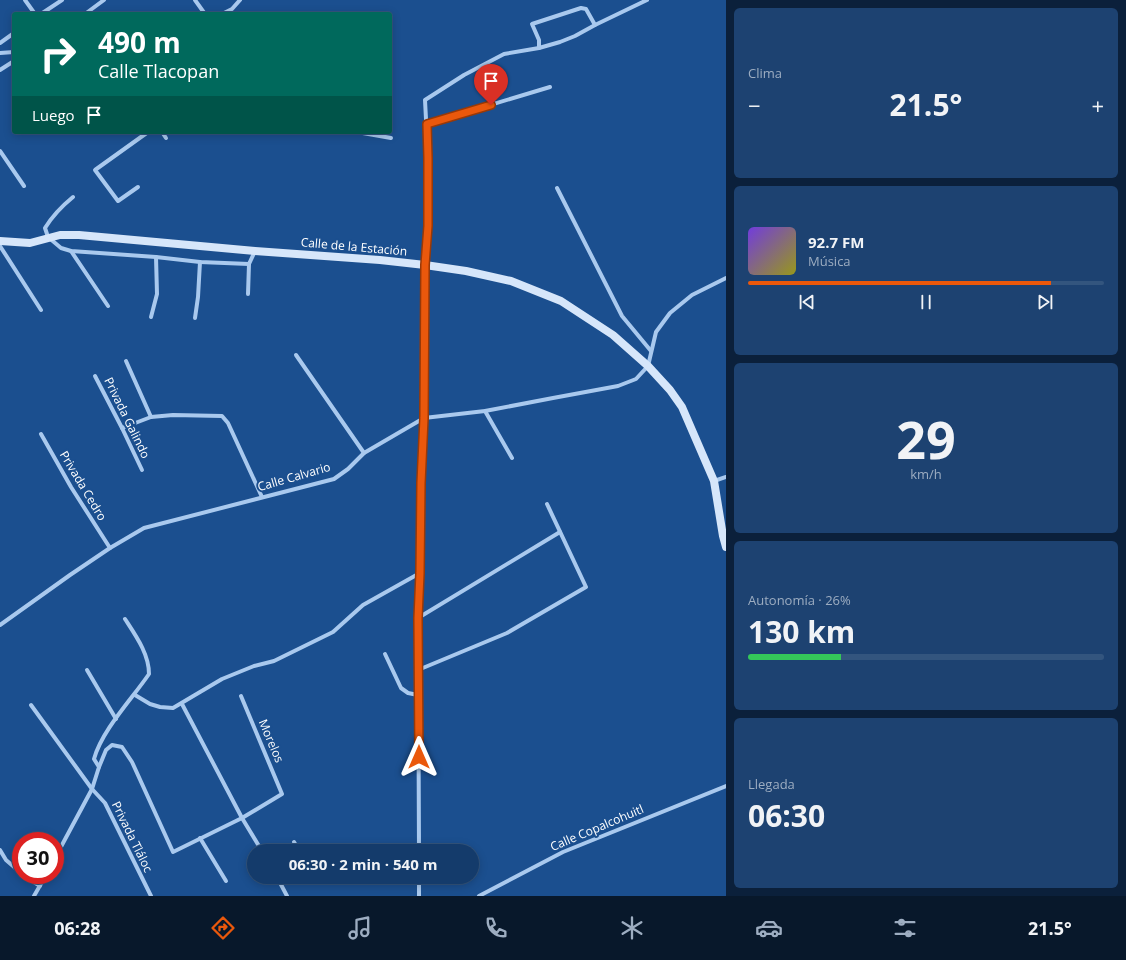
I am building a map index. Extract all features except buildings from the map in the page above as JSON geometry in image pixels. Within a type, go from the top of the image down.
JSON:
[{"type":"street","points":[[25,0],[34,12]]},
{"type":"street","points":[[44,12],[62,0]]},
{"type":"street","points":[[88,12],[104,0]]},
{"type":"street","points":[[195,0],[204,12]]},
{"type":"street","points":[[226,12],[232,9],[240,0]]},
{"type":"street","points":[[419,844],[418,618],[424,418],[425,265],[428,226],[427,124],[425,100],[464,75],[504,54],[539,48],[560,42],[647,0]]},
{"type":"street","points":[[539,48],[539,40],[532,24],[581,8],[586,9],[595,24]]},
{"type":"street","points":[[0,43],[12,34]]},
{"type":"street","points":[[0,53],[12,52]]},
{"type":"street","points":[[0,70],[12,61]]},
{"type":"street","points":[[427,124],[550,87]]},
{"type":"street","points":[[138,187],[118,201],[95,170],[145,134]]},
{"type":"street","points":[[163,134],[166,138]]},
{"type":"street","points":[[368,134],[391,138]]},
{"type":"street","points":[[0,151],[24,186]]},
{"type":"street","points":[[557,188],[622,316],[651,351]]},
{"type":"street","points":[[73,197],[52,217],[45,228],[48,237],[62,248],[71,251],[156,257],[200,262],[249,264]]},
{"type":"street","name":"Calle de la Estación","points":[[0,241],[30,243],[60,235],[79,235],[255,251],[380,260],[466,271],[511,281],[561,301],[613,335],[648,366],[670,390],[682,407],[714,480],[726,547]]},
{"type":"street","points":[[0,246],[41,310]]},
{"type":"street","points":[[71,251],[108,306]]},
{"type":"street","points":[[248,294],[249,264],[255,251]]},
{"type":"street","points":[[151,317],[157,294],[156,257]]},
{"type":"street","points":[[195,318],[200,262]]},
{"type":"street","points":[[648,366],[656,332],[670,313],[692,295],[726,278]]},
{"type":"street","points":[[296,355],[364,453]]},
{"type":"street","points":[[126,361],[151,417]]},
{"type":"street","name":"Calle Calvario","points":[[0,625],[110,548],[144,528],[334,479],[348,469],[364,453],[424,418],[484,411],[618,386],[636,379],[648,366]]},
{"type":"street","name":"Privada Galindo","points":[[95,376],[142,470]]},
{"type":"street","points":[[484,411],[512,458]]},
{"type":"street","points":[[122,428],[151,417],[222,416],[228,423],[262,497]]},
{"type":"street","name":"Privada Cedro","points":[[41,434],[71,487],[110,548]]},
{"type":"street","points":[[714,480],[726,476]]},
{"type":"street","points":[[418,670],[507,633],[586,587],[547,504]]},
{"type":"street","points":[[418,618],[560,532]]},
{"type":"street","points":[[135,695],[150,704],[160,707],[174,708],[222,680],[254,666],[274,661],[333,632],[363,605],[420,573]]},
{"type":"street","points":[[99,767],[94,759],[96,751],[116,719],[149,674],[149,666],[140,643],[126,619]]},
{"type":"street","points":[[385,654],[401,688],[408,693],[418,695]]},
{"type":"street","points":[[87,670],[116,719]]},
{"type":"street","name":"Morelos","points":[[240,696],[282,794],[242,818]]},
{"type":"street","name":"Privada Tláloc","points":[[31,704],[92,789],[105,803],[151,896]]},
{"type":"street","points":[[182,704],[242,818],[258,844]]},
{"type":"street","points":[[64,841],[92,789],[106,750],[112,744],[122,747],[132,762],[173,852],[242,818]]},
{"type":"street","name":"Calle Copalcohuitl","points":[[479,896],[563,852],[726,786]]},
{"type":"street","points":[[200,838],[226,881]]},
{"type":"street","points":[[0,850],[6,860],[12,865]]},
{"type":"street","points":[[34,896],[40,886],[37,884]]},
{"type":"street","points":[[281,884],[287,896]]},
{"type":"street","points":[[419,884],[419,896]]},
{"type":"route","points":[[419,757],[418,618],[424,418],[425,265],[428,226],[427,124],[491,105]]}]
